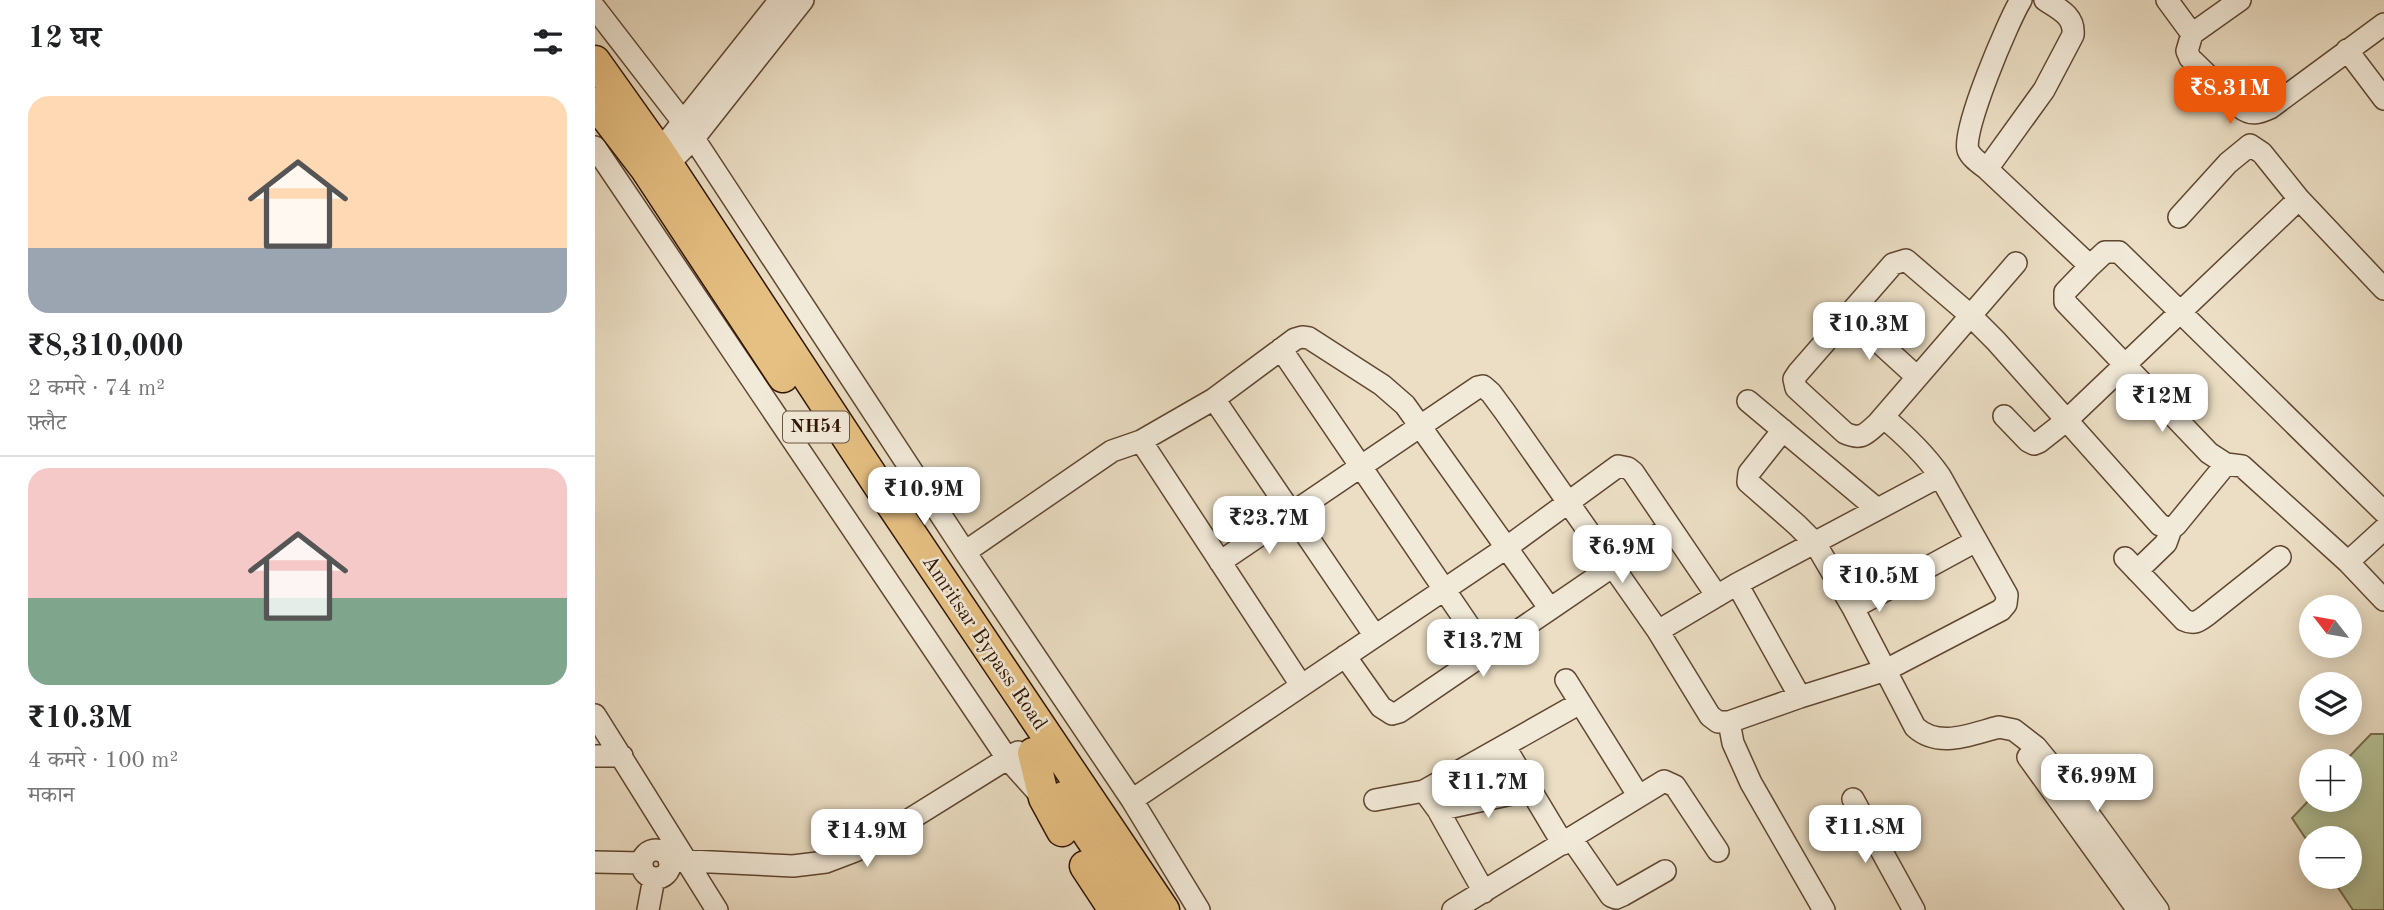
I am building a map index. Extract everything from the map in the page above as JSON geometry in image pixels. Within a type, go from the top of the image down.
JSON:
[{"type":"highway","name":"Amritsar Bypass Road","points":[[595,61],[656,166],[1023,752],[1051,814],[1138,909]]},
{"type":"highway","name":"Amritsar Bypass Road","points":[[595,103],[656,166],[877,483],[1138,909]]},
{"type":"highway","name":"NH54","points":[[1023,752],[1138,909]]},
{"type":"street","points":[[688,130],[780,0]]},
{"type":"street","points":[[656,166],[803,0]]},
{"type":"street","points":[[2021,0],[1981,93],[1967,144],[1971,156],[2090,266]]},
{"type":"street","points":[[1987,169],[2044,90],[2073,35],[2074,25],[2070,18],[2045,0]]},
{"type":"street","points":[[2167,0],[2192,34]]},
{"type":"street","points":[[2240,0],[2192,34],[2187,46],[2190,58],[2240,107],[2253,114],[2270,108],[2384,24]]},
{"type":"street","points":[[595,8],[688,130],[965,552],[1132,800],[1199,910]]},
{"type":"street","points":[[2347,50],[2384,99]]},
{"type":"street","points":[[2179,217],[2228,163],[2250,145],[2262,153],[2299,199],[2384,289]]},
{"type":"street","points":[[595,147],[1023,752],[855,852],[826,862],[793,866],[678,861],[657,850],[647,853],[648,910]]},
{"type":"street","points":[[2004,416],[2028,441],[2034,444],[2039,442],[2125,366],[2299,199]]},
{"type":"street","points":[[2384,512],[2119,252],[2105,252],[2065,292],[2065,302],[2209,453],[2226,464],[2242,466],[2249,471],[2348,562],[2384,600]]},
{"type":"street","points":[[2016,263],[1970,315],[1883,417],[1865,434],[1855,437],[1845,433],[1794,384],[1798,373],[1893,264],[1900,260],[1912,263],[1970,315],[1996,341],[2160,525],[2171,529]]},
{"type":"street","points":[[1849,315],[1917,377]]},
{"type":"street","points":[[965,552],[1111,451],[1141,441],[1214,399],[1294,339],[1302,337],[1309,338],[1392,393],[1422,426],[1550,609]]},
{"type":"street","points":[[1281,349],[1486,651]]},
{"type":"street","points":[[1220,562],[1483,386],[1491,393],[1569,502],[1658,631],[1710,716],[1718,722],[1729,722],[1886,670],[2001,610],[2006,604],[2007,595],[1940,476],[1915,444],[1883,417]]},
{"type":"street","points":[[1214,399],[1375,636]]},
{"type":"street","points":[[1748,401],[1877,509]]},
{"type":"street","points":[[1783,430],[1749,473],[1748,482],[1815,543],[1853,608],[1915,727],[1934,739],[1950,740],[1999,727],[2014,730],[2021,735],[2036,747],[2072,791],[2158,910]]},
{"type":"street","points":[[1141,441],[1301,685]]},
{"type":"street","points":[[2226,464],[2171,529],[2166,543],[2131,564],[2184,620],[2191,623],[2207,615],[2280,557]]},
{"type":"street","points":[[1132,800],[1506,548],[1618,466],[1633,472],[1717,596]]},
{"type":"street","points":[[1658,631],[1738,584],[1940,476]]},
{"type":"street","points":[[1345,656],[1381,707],[1392,714],[1399,712],[1670,527]]},
{"type":"street","points":[[2348,562],[2384,529]]},
{"type":"street","points":[[1853,608],[1976,541]]},
{"type":"street","points":[[1738,584],[1800,697]]},
{"type":"street","points":[[1566,680],[1638,795]]},
{"type":"street","points":[[1375,800],[1424,791],[1580,703]]},
{"type":"street","points":[[595,715],[622,757],[678,861],[717,910]]},
{"type":"street","points":[[1729,722],[1733,743],[1751,783],[1824,910]]},
{"type":"street","points":[[2021,735],[2029,758],[2138,910]]},
{"type":"street","points":[[1505,747],[1530,790],[1611,897],[1623,895],[1665,871]]},
{"type":"street","points":[[595,756],[622,757]]},
{"type":"street","points":[[1453,910],[1664,781],[1670,782],[1718,851]]},
{"type":"street","points":[[1438,810],[1530,790]]},
{"type":"street","points":[[1424,791],[1438,810],[1484,892]]},
{"type":"street","points":[[1853,799],[1914,910]]},
{"type":"street","points":[[595,862],[648,870]]},
{"type":"green space","points":[[2371,734],[2384,734],[2384,910],[2353,910],[2339,889],[2362,889],[2362,826],[2299,826],[2299,828],[2292,818],[2299,811],[2362,812],[2362,749],[2357,749]]}]
